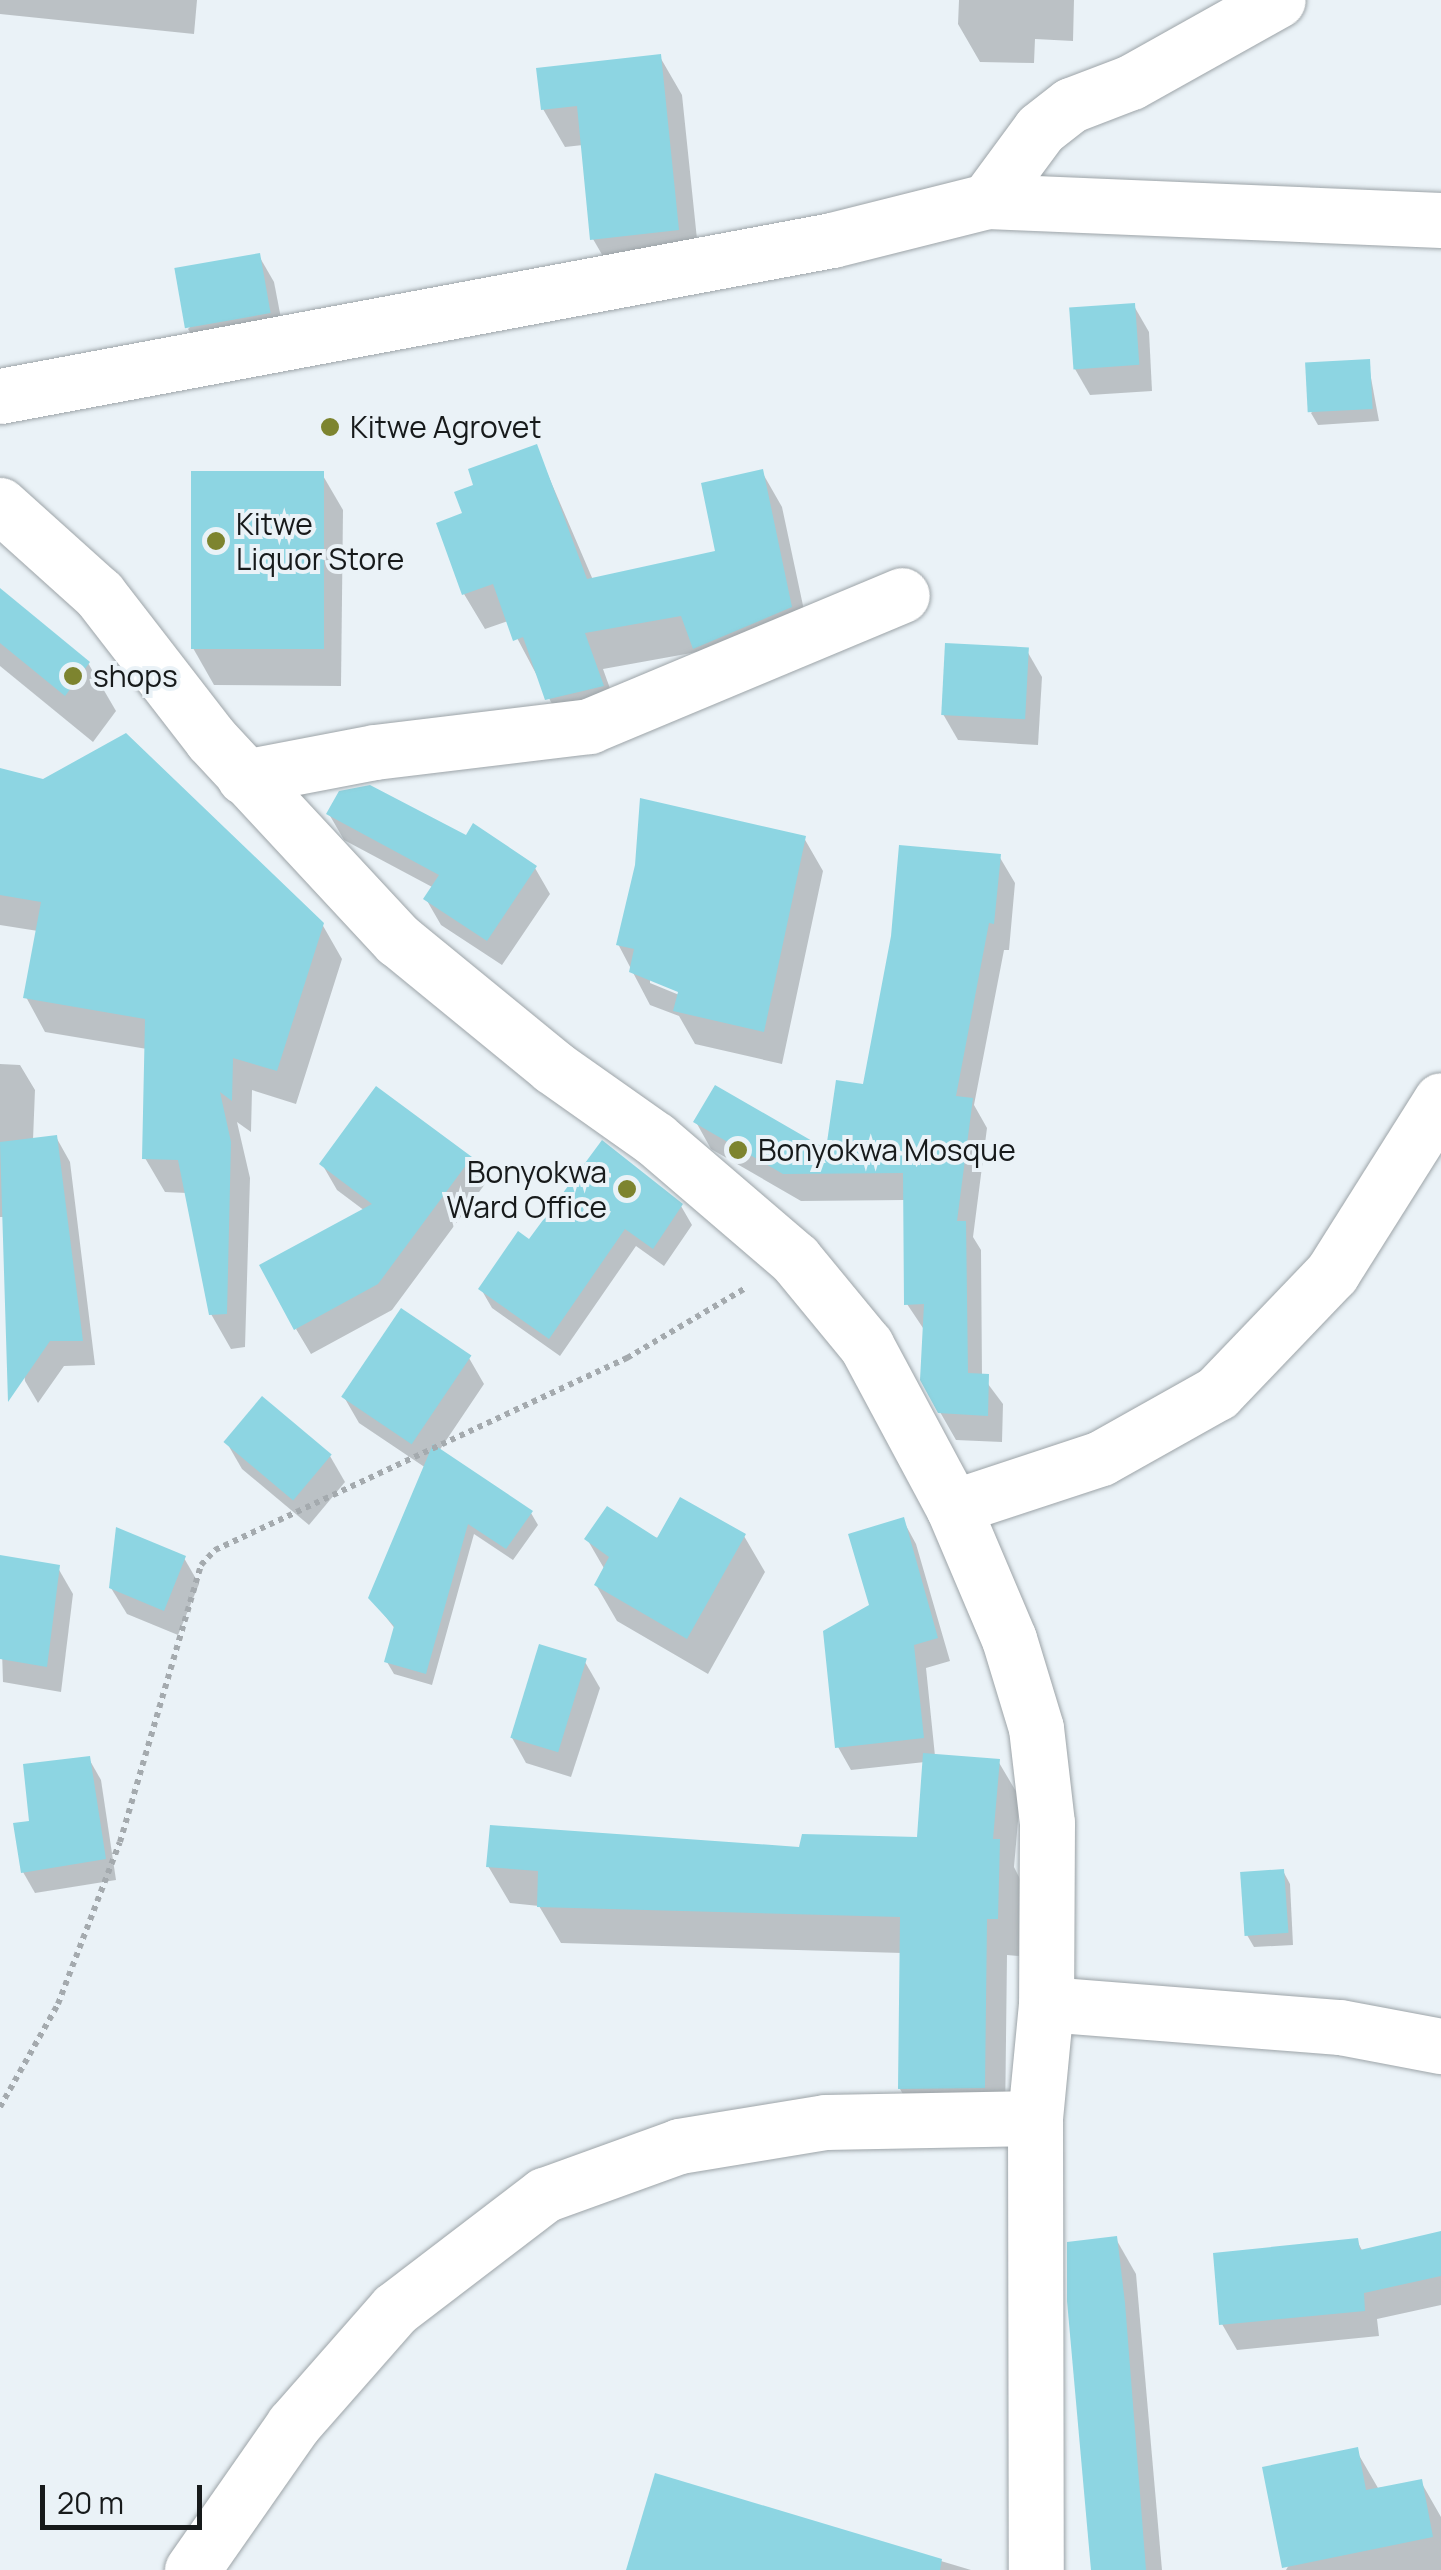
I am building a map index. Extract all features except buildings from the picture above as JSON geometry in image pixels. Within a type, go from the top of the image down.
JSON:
[{"type":"street","points":[[987,201],[1040,129],[1071,105],[1131,82],[1278,0]]},
{"type":"street","points":[[0,396],[832,240],[987,201],[1441,220]]},
{"type":"street","points":[[0,505],[98,594],[244,777],[398,940],[553,1067],[655,1140],[795,1259],[866,1344],[953,1507],[1009,1639],[1036,1728],[1047,1822],[1046,2004],[1035,2118],[1036,2570]]},
{"type":"street","points":[[244,777],[376,752],[589,726],[902,596]]},
{"type":"street","points":[[953,1507],[1101,1458],[1217,1393],[1332,1274],[1441,1100]]},
{"type":"street","points":[[1046,2004],[1340,2028],[1441,2046]]},
{"type":"street","points":[[192,2570],[292,2425],[396,2310],[544,2196],[679,2146],[808,2125],[1035,2118]]},
{"type":"path","points":[[0,2107],[58,2004],[120,1842],[188,1594],[215,1550],[627,1358],[795,1259]]},
{"type":"place","name":"Kitwe Agrovet","points":[[330,427]]},
{"type":"place","name":"Kitwe Liquor Store","points":[[216,541]]},
{"type":"place","name":"shops","points":[[73,676]]},
{"type":"place","name":"Bonyokwa Mosque","points":[[738,1150]]},
{"type":"place","name":"Bonyokwa Ward Office","points":[[627,1189]]}]
